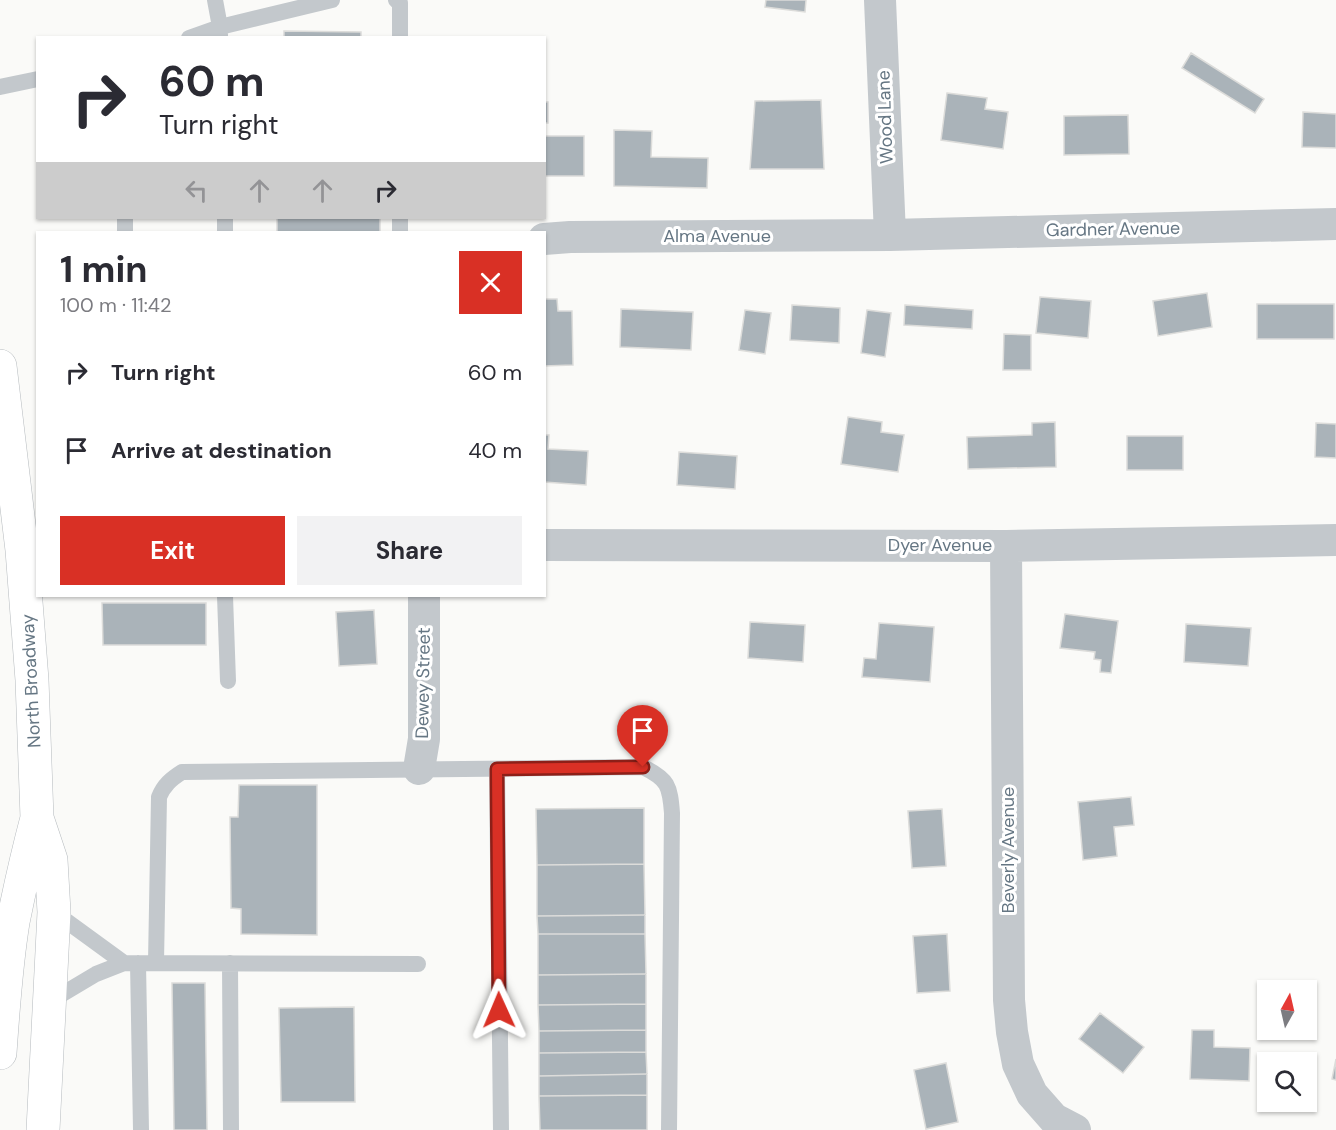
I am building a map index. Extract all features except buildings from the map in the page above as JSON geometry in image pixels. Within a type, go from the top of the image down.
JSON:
[{"type":"main road","name":"North Broadway","points":[[0,366],[30,549],[32,680],[38,818],[51,860],[54,912],[43,1130]]},
{"type":"main road","name":"North Broadway","points":[[0,1053],[13,924],[26,858],[38,818]]},
{"type":"street","name":"Wood Lane","points":[[879,0],[890,235]]},
{"type":"street","name":"Gardner Avenue","points":[[890,235],[1336,224]]},
{"type":"street","name":"Alma Avenue","points":[[546,239],[890,235]]},
{"type":"street","name":"Dyer Avenue","points":[[546,545],[1006,546],[1336,540]]},
{"type":"street","name":"Beverly Avenue","points":[[1006,546],[1009,1000],[1012,1032],[1018,1064],[1032,1094],[1054,1119],[1075,1130]]},
{"type":"street","name":"Dewey Street","points":[[419,769],[424,739],[424,597]]},
{"type":"lane","points":[[215,0],[220,32]]},
{"type":"lane","points":[[199,36],[332,0]]},
{"type":"lane","points":[[396,0],[400,3],[400,36]]},
{"type":"lane","points":[[0,87],[36,79]]},
{"type":"lane","points":[[225,597],[228,681]]},
{"type":"lane","points":[[156,962],[159,797],[171,779],[182,772],[643,767],[659,774],[669,787],[672,813],[669,1130]]},
{"type":"lane","points":[[497,769],[501,1130]]},
{"type":"lane","points":[[54,912],[131,963]]},
{"type":"lane","points":[[131,963],[141,1130]]},
{"type":"lane","points":[[49,1002],[96,974],[131,963],[418,964]]},
{"type":"lane","points":[[230,963],[231,1130]]},
{"type":"route","points":[[499,1010],[497,769],[643,767]]}]
